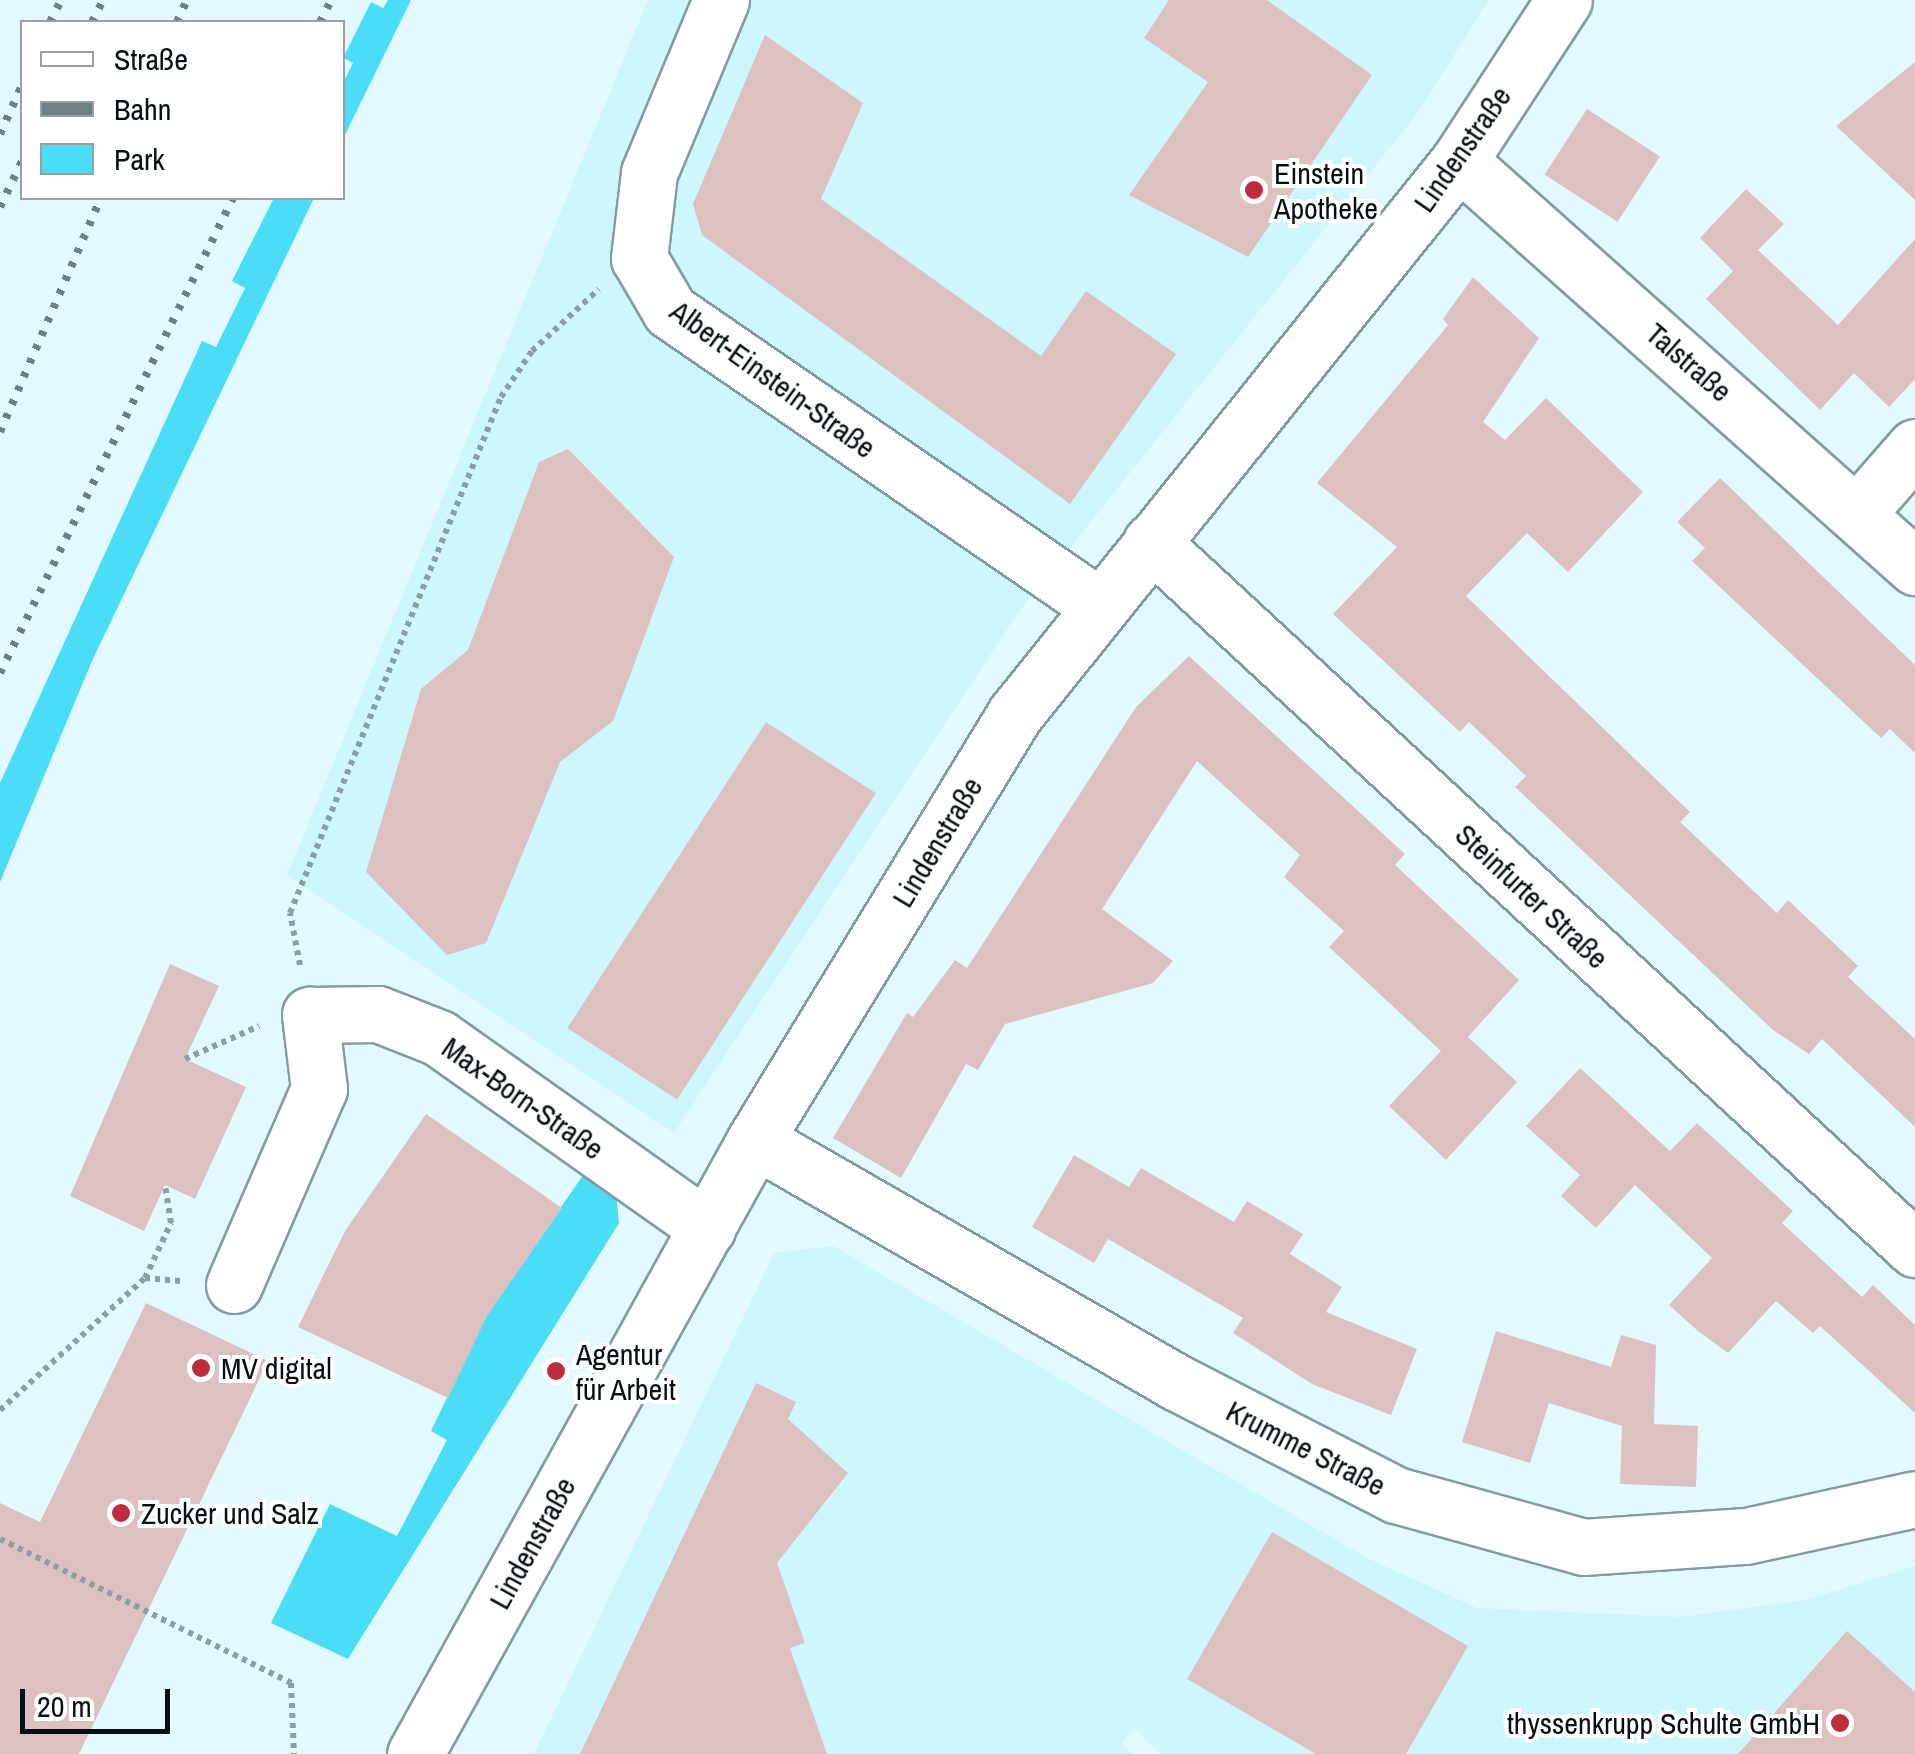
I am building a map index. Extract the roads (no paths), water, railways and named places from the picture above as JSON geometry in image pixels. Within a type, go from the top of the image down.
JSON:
[{"type":"street","name":"Albert-Einstein-Straße","points":[[721,0],[649,174],[639,258],[670,312],[1099,606]]},
{"type":"street","name":"Lindenstraße","points":[[415,1754],[755,1140],[1015,714],[1460,161],[1564,0]]},
{"type":"street","name":"Talstraße","points":[[1460,161],[1859,511],[1915,567]]},
{"type":"street","points":[[1859,511],[1915,447]]},
{"type":"street","name":"Steinfurter Straße","points":[[1151,542],[1915,1249]]},
{"type":"street","name":"Max-Born-Straße","points":[[234,1285],[319,1089],[310,1014],[378,1014],[439,1038],[707,1228]]},
{"type":"street","name":"Krumme Straße","points":[[755,1140],[1176,1382],[1396,1495],[1582,1548],[1746,1536],[1915,1499]]},
{"type":"railway","points":[[51,20],[61,0]]},
{"type":"railway","points":[[93,20],[103,0]]},
{"type":"railway","points":[[178,20],[187,0]]},
{"type":"railway","points":[[321,20],[331,0]]},
{"type":"railway","points":[[0,134],[20,89]]},
{"type":"railway","points":[[0,207],[20,165]]},
{"type":"railway","points":[[0,432],[100,200]]},
{"type":"railway","points":[[0,673],[232,200]]},
{"type":"place","name":"Einstein Apotheke","points":[[1254,190]]},
{"type":"place","name":"MV digital","points":[[201,1368]]},
{"type":"place","name":"Agentur für Arbeit","points":[[556,1371]]},
{"type":"place","name":"Zucker und Salz","points":[[121,1513]]},
{"type":"place","name":"thyssenkrupp Schulte GmbH","points":[[1840,1723]]}]
